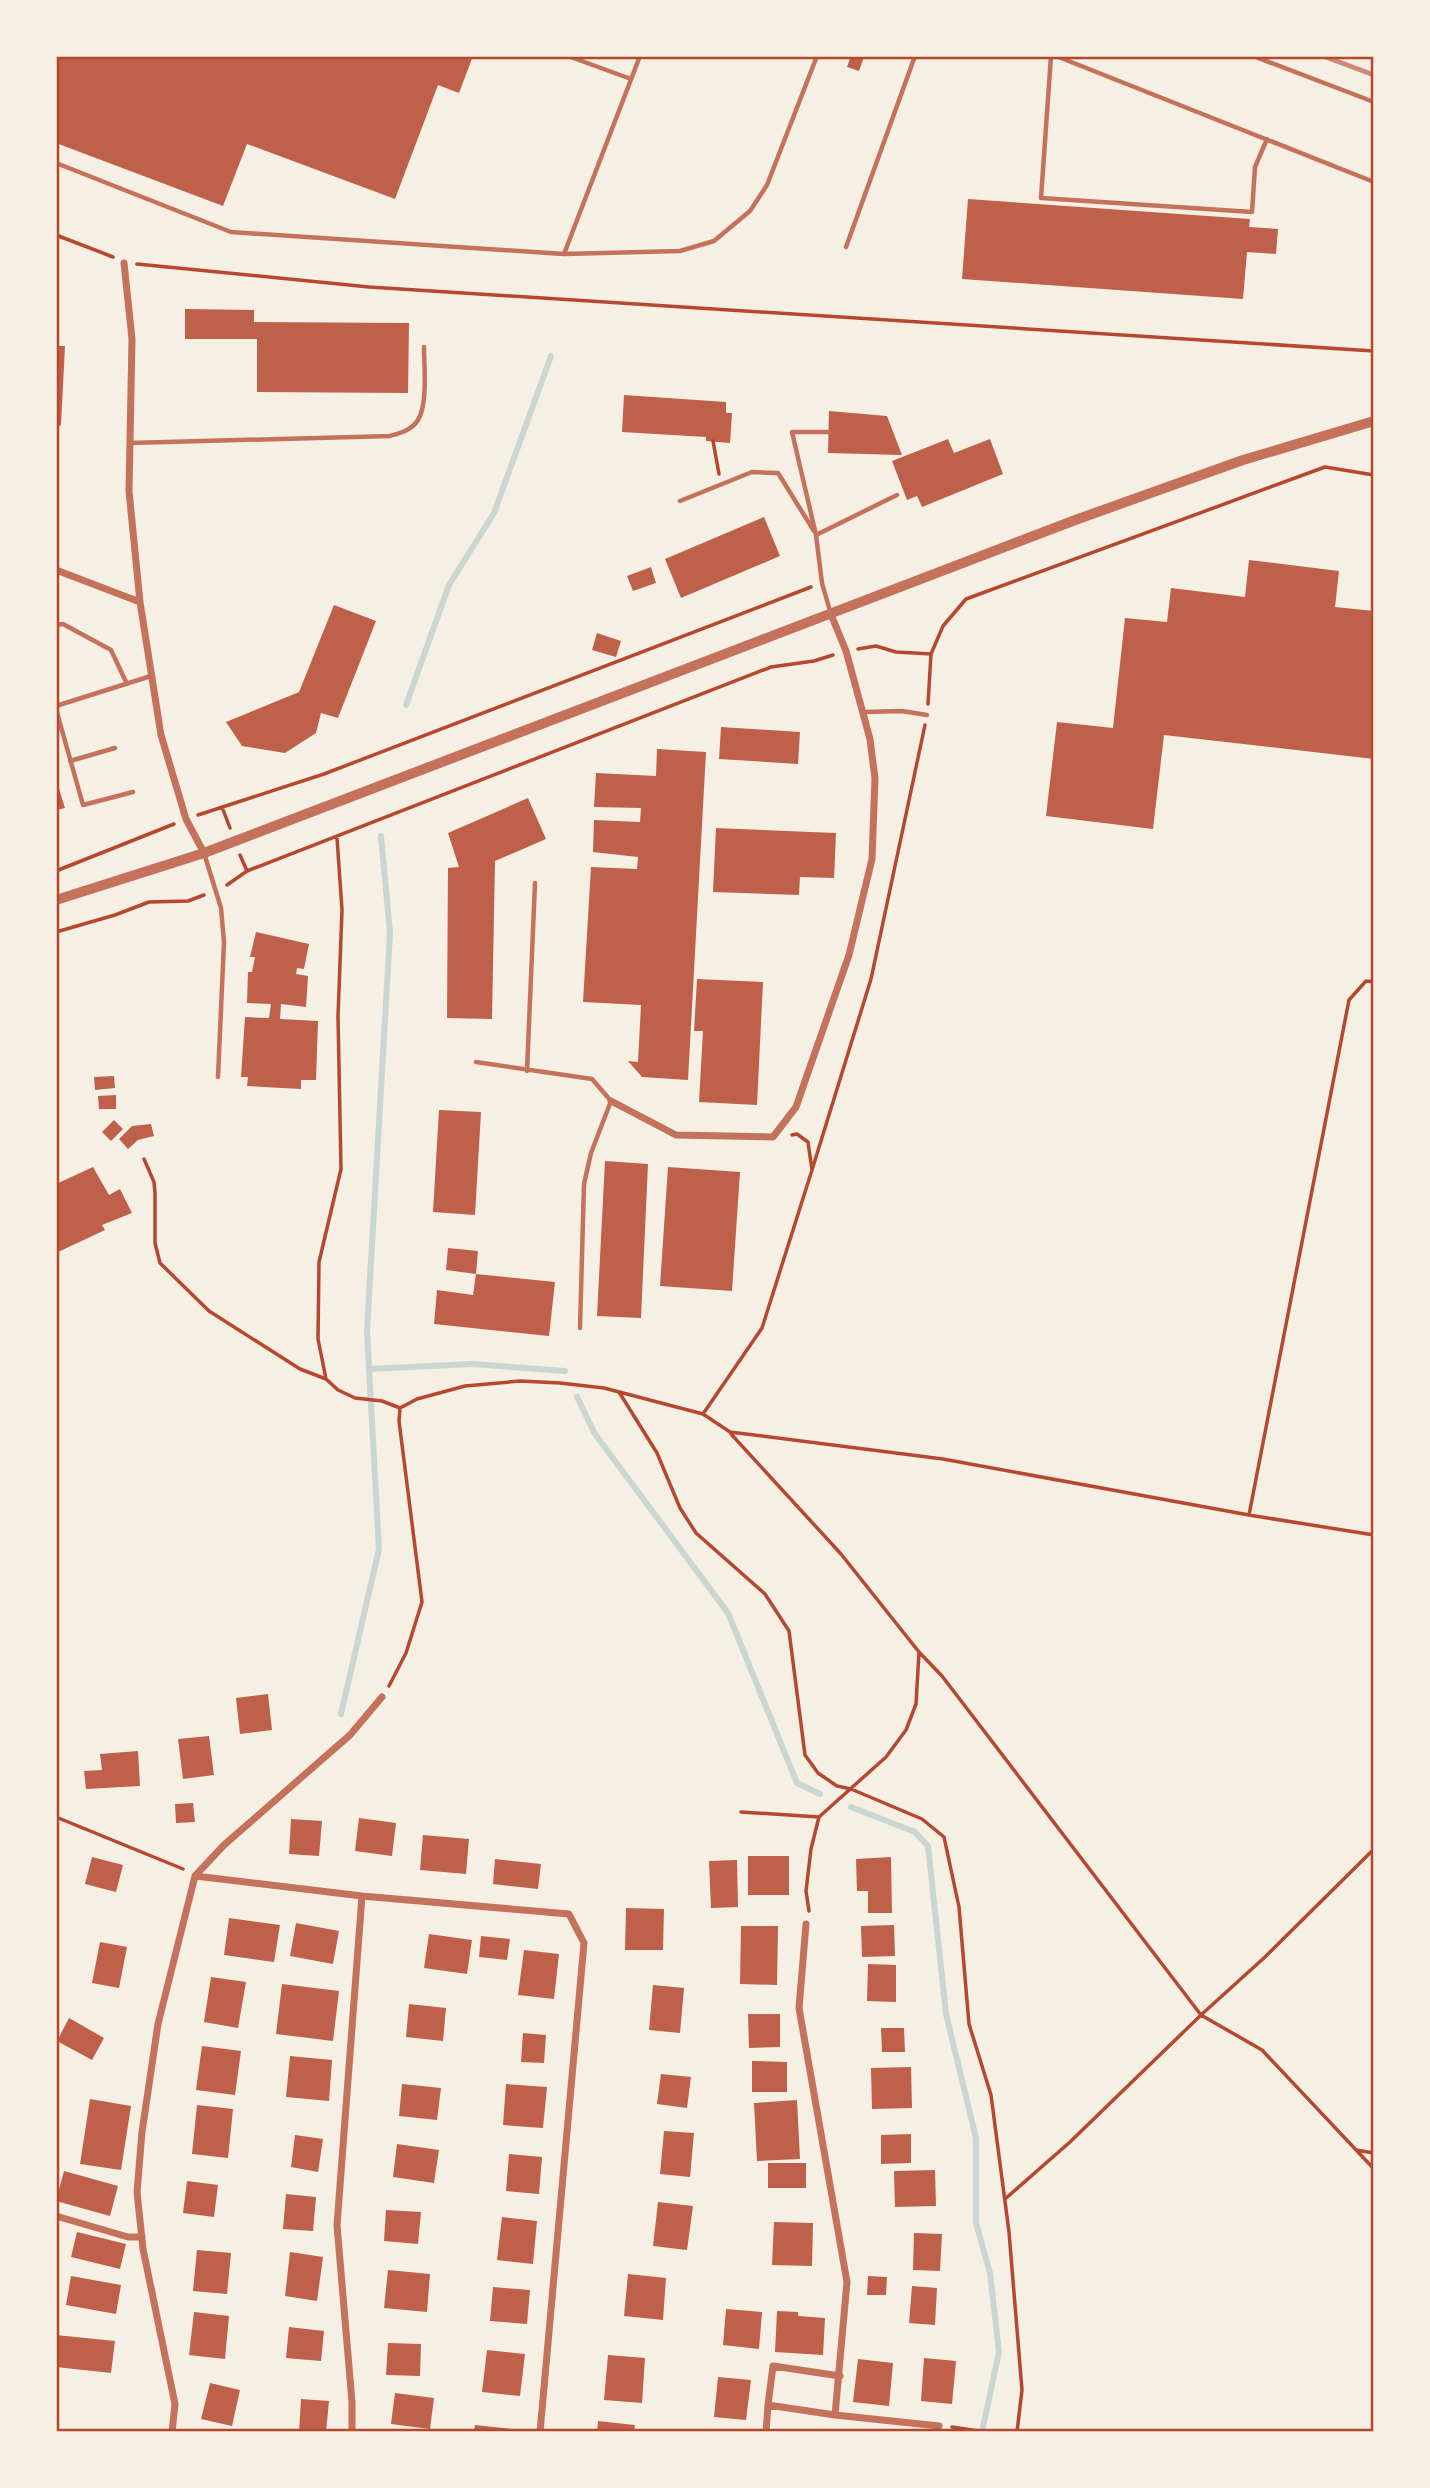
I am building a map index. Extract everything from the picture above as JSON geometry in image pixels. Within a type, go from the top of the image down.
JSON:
[{"type":"street","points":[[124,263],[132,339],[129,491],[140,602],[161,735],[186,819],[204,853]]},
{"type":"street","points":[[56,900],[204,853],[1077,519],[1243,460],[1374,421]]},
{"type":"street","points":[[56,570],[140,602]]},
{"type":"street","points":[[611,1101],[676,1135],[773,1137],[796,1107],[849,955],[872,859],[875,778],[870,739],[846,651],[830,612]]},
{"type":"street","points":[[172,2432],[174,2404],[142,2237],[137,2192],[149,2079],[158,2024],[195,1876],[224,1844],[350,1735],[382,1697]]},
{"type":"street","points":[[195,1876],[362,1896],[569,1914],[584,1943],[540,2432]]},
{"type":"street","points":[[352,2432],[352,2402],[337,2225],[362,1896]]},
{"type":"street","points":[[806,1924],[799,2008],[847,2282],[835,2415]]},
{"type":"street","points":[[56,2216],[128,2237],[142,2237]]},
{"type":"street","points":[[766,2432],[773,2366],[840,2376]]},
{"type":"street","points":[[768,2406],[939,2426]]},
{"type":"lane","points":[[568,56],[631,79]]},
{"type":"lane","points":[[564,254],[640,56]]},
{"type":"lane","points":[[56,163],[231,232],[564,254],[680,251],[714,241],[750,211],[767,185],[817,56]]},
{"type":"lane","points":[[846,247],[915,56]]},
{"type":"lane","points":[[1266,139],[1255,167],[1252,212],[1041,198],[1054,56],[1266,139],[1374,182]]},
{"type":"lane","points":[[1253,56],[1374,102]]},
{"type":"lane","points":[[130,443],[390,436],[407,431],[419,420],[424,404],[424,347]]},
{"type":"lane","points":[[829,432],[792,432],[816,535],[822,583],[830,612]]},
{"type":"lane","points":[[680,501],[752,472],[778,473],[816,535]]},
{"type":"lane","points":[[816,535],[897,495]]},
{"type":"lane","points":[[56,625],[63,624],[111,650],[127,684]]},
{"type":"lane","points":[[133,792],[83,805],[56,708],[152,676]]},
{"type":"lane","points":[[864,712],[893,710],[927,715]]},
{"type":"lane","points":[[70,761],[115,748]]},
{"type":"lane","points":[[204,853],[221,908],[224,942],[218,1077]]},
{"type":"lane","points":[[527,1071],[535,883]]},
{"type":"lane","points":[[476,1062],[592,1079],[611,1101],[591,1153],[584,1184],[580,1328]]},
{"type":"path","points":[[56,235],[124,263],[369,287],[1374,351]]},
{"type":"path","points":[[713,441],[721,484]]},
{"type":"path","points":[[703,1414],[762,1328],[872,979],[927,715],[931,654],[943,626],[966,599],[1325,467],[1374,475]]},
{"type":"path","points":[[56,871],[186,819],[324,774],[822,583]]},
{"type":"path","points":[[56,932],[149,902],[188,901],[216,891],[247,871],[771,667],[814,661],[846,651],[876,646],[896,652],[931,654]]},
{"type":"path","points":[[326,1379],[318,1339],[319,1262],[341,1169],[338,1016],[342,911],[337,838]]},
{"type":"path","points":[[1250,1515],[1349,1000],[1366,981],[1374,982]]},
{"type":"path","points":[[773,1137],[797,1134],[808,1142],[812,1170]]},
{"type":"path","points":[[144,1159],[155,1193],[155,1243],[160,1263],[209,1311],[300,1369],[326,1379],[338,1390],[355,1398],[382,1401],[400,1408],[417,1399],[465,1386],[520,1381],[582,1385],[703,1414],[730,1432],[841,1554],[919,1652],[942,1676],[1201,2015],[1262,2050],[1374,2169]]},
{"type":"path","points":[[619,1392],[657,1453],[680,1508],[696,1533],[765,1594],[789,1631],[805,1755],[818,1773],[837,1786],[851,1788],[922,1819],[944,1837],[958,1907],[969,2024],[990,2095],[1005,2199],[1021,2390],[1017,2432]]},
{"type":"path","points":[[382,1697],[406,1653],[422,1602],[399,1421],[400,1408]]},
{"type":"path","points":[[730,1432],[943,1459],[1374,1535]]},
{"type":"path","points":[[806,1924],[809,1912],[806,1891],[811,1849],[819,1817],[886,1757],[906,1730],[916,1704],[919,1652]]},
{"type":"path","points":[[741,1812],[819,1817]]},
{"type":"path","points":[[56,1817],[180,1867],[195,1876]]},
{"type":"path","points":[[1005,2199],[1070,2142],[1265,1957],[1374,1849]]},
{"type":"path","points":[[1356,2151],[1374,2153]]},
{"type":"path","points":[[939,2426],[985,2432]]},
{"type":"building","points":[[56,56],[473,56],[459,93],[438,85],[395,199],[247,144],[223,206],[56,143]]},
{"type":"building","points":[[851,56],[864,57],[859,71],[847,67]]},
{"type":"building","points":[[968,199],[1250,219],[1249,227],[1278,229],[1276,254],[1247,252],[1243,299],[962,279]]},
{"type":"building","points":[[185,309],[254,310],[254,322],[409,323],[408,393],[257,392],[257,339],[185,339]]},
{"type":"building","points":[[56,346],[65,346],[61,425],[56,428]]},
{"type":"building","points":[[624,395],[726,402],[726,413],[732,413],[730,443],[706,441],[706,437],[622,432]]},
{"type":"building","points":[[829,411],[887,416],[902,455],[828,453]]},
{"type":"building","points":[[948,439],[954,453],[990,439],[1003,474],[922,507],[917,496],[907,500],[892,461]]},
{"type":"building","points":[[764,517],[780,556],[681,598],[665,559]]},
{"type":"building","points":[[1249,560],[1339,571],[1335,607],[1374,611],[1374,759],[1164,735],[1153,829],[1046,816],[1057,722],[1113,728],[1125,618],[1167,622],[1171,588],[1245,597]]},
{"type":"building","points":[[651,567],[656,583],[633,591],[627,576]]},
{"type":"building","points":[[334,605],[376,621],[338,718],[321,713],[316,733],[285,753],[242,746],[226,722],[299,692]]},
{"type":"building","points":[[597,633],[621,641],[616,657],[592,650]]},
{"type":"building","points":[[721,727],[800,732],[798,764],[719,759]]},
{"type":"building","points":[[657,749],[706,752],[688,1080],[642,1077],[628,1061],[638,1062],[641,1005],[583,1002],[591,867],[637,869],[638,857],[593,852],[594,820],[640,822],[641,808],[594,807],[596,773],[656,776]]},
{"type":"building","points":[[56,779],[65,808],[56,810]]},
{"type":"building","points":[[528,798],[546,839],[495,861],[492,1019],[447,1018],[448,868],[459,867],[448,833]]},
{"type":"building","points":[[716,828],[836,833],[834,878],[800,877],[799,895],[713,892]]},
{"type":"building","points":[[256,932],[309,944],[304,969],[297,968],[296,974],[308,976],[306,1007],[281,1004],[280,1019],[318,1021],[316,1080],[301,1080],[301,1089],[247,1086],[248,1077],[241,1077],[245,1017],[269,1018],[271,1004],[247,1003],[248,972],[252,972],[255,957],[250,957]]},
{"type":"building","points":[[697,979],[763,982],[757,1105],[699,1102],[703,1031],[694,1031]]},
{"type":"building","points":[[114,1076],[115,1088],[95,1090],[94,1077]]},
{"type":"building","points":[[116,1095],[116,1109],[99,1109],[98,1096]]},
{"type":"building","points":[[439,1110],[481,1112],[475,1215],[433,1212]]},
{"type":"building","points":[[114,1120],[123,1129],[111,1141],[102,1132]]},
{"type":"building","points":[[151,1124],[154,1136],[138,1140],[128,1149],[119,1139],[132,1126]]},
{"type":"building","points":[[605,1161],[648,1164],[641,1318],[597,1316]]},
{"type":"building","points":[[93,1167],[109,1195],[120,1189],[132,1213],[102,1225],[105,1230],[56,1253],[56,1184]]},
{"type":"building","points":[[668,1167],[740,1172],[732,1291],[660,1286]]},
{"type":"building","points":[[448,1248],[478,1251],[476,1274],[446,1270]]},
{"type":"building","points":[[476,1274],[555,1282],[549,1336],[434,1324],[437,1290],[473,1295]]},
{"type":"building","points":[[268,1694],[272,1730],[240,1734],[236,1698]]},
{"type":"building","points":[[209,1736],[214,1775],[183,1779],[178,1739]]},
{"type":"building","points":[[138,1751],[140,1786],[86,1789],[84,1771],[102,1770],[100,1754]]},
{"type":"building","points":[[193,1803],[195,1822],[176,1823],[175,1804]]},
{"type":"building","points":[[359,1818],[396,1823],[392,1856],[355,1851]]},
{"type":"building","points":[[291,1819],[322,1821],[319,1856],[289,1854]]},
{"type":"building","points":[[423,1835],[469,1839],[466,1874],[420,1870]]},
{"type":"building","points":[[748,1856],[789,1856],[789,1895],[748,1895]]},
{"type":"building","points":[[92,1857],[123,1865],[116,1892],[85,1884]]},
{"type":"building","points":[[891,1857],[892,1913],[868,1913],[868,1891],[857,1891],[856,1859]]},
{"type":"building","points":[[495,1859],[541,1864],[538,1889],[493,1884]]},
{"type":"building","points":[[737,1860],[738,1907],[711,1908],[709,1861]]},
{"type":"building","points":[[626,1908],[664,1909],[663,1950],[625,1950]]},
{"type":"building","points":[[229,1918],[280,1925],[274,1962],[224,1955]]},
{"type":"building","points":[[296,1923],[339,1931],[333,1964],[290,1956]]},
{"type":"building","points":[[894,1925],[895,1956],[862,1957],[861,1926]]},
{"type":"building","points":[[741,1926],[778,1926],[777,1985],[740,1984]]},
{"type":"building","points":[[429,1934],[472,1940],[467,1974],[424,1968]]},
{"type":"building","points":[[481,1936],[510,1939],[507,1960],[479,1957]]},
{"type":"building","points":[[100,1942],[127,1947],[119,1988],[92,1983]]},
{"type":"building","points":[[524,1950],[559,1954],[554,1999],[518,1995]]},
{"type":"building","points":[[868,1964],[896,1965],[896,2002],[867,2001]]},
{"type":"building","points":[[211,1977],[246,1982],[238,2028],[204,2022]]},
{"type":"building","points":[[282,1984],[339,1991],[333,2041],[276,2034]]},
{"type":"building","points":[[653,1985],[684,1988],[680,2033],[649,2030]]},
{"type":"building","points":[[409,2004],[446,2008],[443,2041],[406,2037]]},
{"type":"building","points":[[748,2014],[780,2014],[780,2047],[749,2048]]},
{"type":"building","points":[[69,2018],[104,2038],[92,2060],[57,2041]]},
{"type":"building","points":[[881,2028],[904,2028],[905,2052],[882,2052]]},
{"type":"building","points":[[523,2033],[546,2035],[544,2063],[521,2062]]},
{"type":"building","points":[[202,2046],[241,2051],[235,2095],[196,2090]]},
{"type":"building","points":[[290,2056],[332,2060],[329,2101],[286,2097]]},
{"type":"building","points":[[752,2061],[787,2062],[787,2092],[752,2092]]},
{"type":"building","points":[[911,2067],[912,2108],[872,2109],[871,2068]]},
{"type":"building","points":[[661,2074],[691,2077],[687,2108],[657,2104]]},
{"type":"building","points":[[402,2084],[441,2088],[437,2120],[399,2116]]},
{"type":"building","points":[[506,2084],[547,2087],[543,2128],[503,2125]]},
{"type":"building","points":[[90,2099],[131,2106],[121,2170],[80,2164]]},
{"type":"building","points":[[797,2100],[800,2159],[757,2161],[754,2103]]},
{"type":"building","points":[[197,2105],[233,2109],[228,2158],[192,2154]]},
{"type":"building","points":[[664,2131],[694,2133],[690,2177],[660,2174]]},
{"type":"building","points":[[911,2134],[911,2163],[881,2164],[881,2135]]},
{"type":"building","points":[[295,2135],[323,2139],[318,2172],[291,2167]]},
{"type":"building","points":[[397,2144],[439,2150],[434,2183],[393,2177]]},
{"type":"building","points":[[509,2154],[542,2157],[539,2194],[506,2191]]},
{"type":"building","points":[[768,2163],[806,2163],[806,2188],[768,2188]]},
{"type":"building","points":[[935,2170],[936,2206],[895,2207],[894,2171]]},
{"type":"building","points":[[64,2171],[118,2186],[110,2216],[56,2201]]},
{"type":"building","points":[[187,2181],[218,2185],[214,2217],[183,2213]]},
{"type":"building","points":[[286,2194],[316,2197],[313,2231],[283,2229]]},
{"type":"building","points":[[658,2202],[693,2206],[687,2250],[653,2246]]},
{"type":"building","points":[[386,2210],[421,2212],[418,2244],[384,2241]]},
{"type":"building","points":[[502,2217],[537,2221],[533,2264],[497,2260]]},
{"type":"building","points":[[774,2222],[813,2223],[812,2266],[772,2265]]},
{"type":"building","points":[[77,2232],[126,2244],[120,2269],[71,2257]]},
{"type":"building","points":[[914,2233],[942,2234],[940,2271],[913,2270]]},
{"type":"building","points":[[197,2250],[231,2253],[227,2294],[193,2291]]},
{"type":"building","points":[[290,2252],[323,2257],[317,2301],[285,2296]]},
{"type":"building","points":[[388,2270],[430,2274],[427,2312],[384,2308]]},
{"type":"building","points":[[628,2274],[666,2278],[663,2320],[624,2316]]},
{"type":"building","points":[[71,2276],[121,2285],[116,2314],[66,2305]]},
{"type":"building","points":[[868,2276],[887,2277],[886,2295],[867,2295]]},
{"type":"building","points":[[912,2286],[937,2288],[935,2325],[909,2323]]},
{"type":"building","points":[[493,2287],[530,2290],[527,2324],[490,2321]]},
{"type":"building","points":[[726,2309],[762,2312],[759,2349],[723,2345]]},
{"type":"building","points":[[777,2311],[825,2318],[823,2355],[775,2352]]},
{"type":"building","points":[[194,2312],[229,2316],[225,2359],[189,2355]]},
{"type":"building","points":[[289,2327],[324,2331],[321,2361],[286,2358]]},
{"type":"building","points":[[56,2335],[115,2341],[111,2373],[56,2367]]},
{"type":"building","points":[[388,2343],[421,2344],[420,2376],[386,2375]]},
{"type":"building","points":[[487,2350],[525,2354],[520,2396],[482,2392]]},
{"type":"building","points":[[608,2355],[645,2358],[642,2403],[604,2400]]},
{"type":"building","points":[[924,2358],[956,2361],[952,2404],[921,2401]]},
{"type":"building","points":[[858,2359],[893,2363],[889,2406],[853,2402]]},
{"type":"building","points":[[718,2377],[751,2380],[746,2420],[714,2417]]},
{"type":"building","points":[[210,2383],[240,2390],[232,2426],[201,2419]]},
{"type":"building","points":[[395,2393],[434,2398],[430,2429],[391,2424]]},
{"type":"building","points":[[301,2399],[329,2401],[326,2432],[299,2432]]},
{"type":"building","points":[[598,2421],[635,2425],[634,2432],[597,2432]]},
{"type":"building","points":[[475,2425],[512,2429],[512,2432],[474,2432]]},
{"type":"waterway","points":[[406,705],[449,585],[494,513],[551,356]]},
{"type":"waterway","points":[[341,1714],[379,1549],[367,1331],[390,933],[381,836]]},
{"type":"waterway","points":[[369,1369],[472,1364],[565,1371]]},
{"type":"waterway","points":[[577,1397],[595,1434],[728,1613],[797,1783],[820,1794]]},
{"type":"waterway","points":[[851,1807],[915,1832],[928,1846],[946,2014],[976,2138],[976,2223],[990,2273],[999,2352],[982,2432]]},
{"type":"railway","points":[[1323,56],[1374,75]]}]
